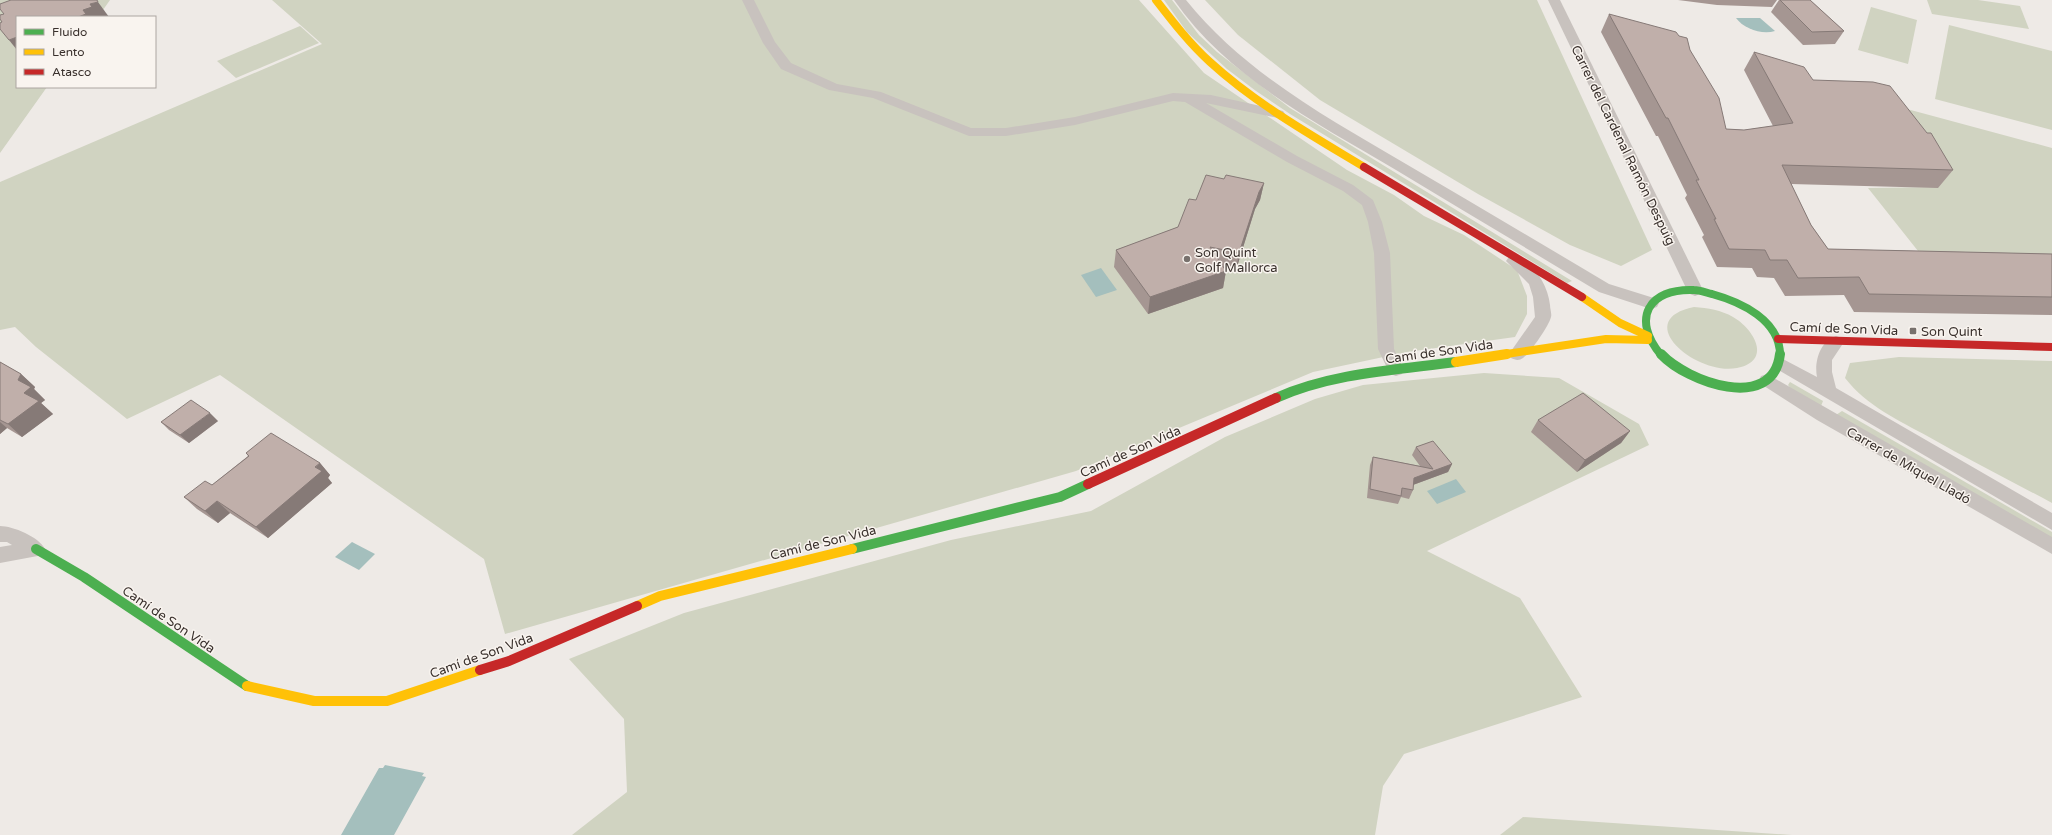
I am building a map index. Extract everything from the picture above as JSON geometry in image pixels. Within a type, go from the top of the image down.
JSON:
[{"type":"street","points":[[748,0],[769,43],[786,66],[834,87],[876,95],[970,132],[1006,132],[1075,122],[1173,97],[1211,99],[1278,114]]},
{"type":"street","points":[[1156,0],[1170,21],[1198,51],[1234,81],[1278,114],[1510,257],[1648,338]]},
{"type":"street","points":[[1180,0],[1191,16],[1219,45],[1291,100],[1604,288],[1612,292],[1650,303]]},
{"type":"street","name":"Carrer del Cardenal Ramón Despuig","points":[[1554,0],[1695,290]]},
{"type":"street","points":[[1188,98],[1292,158],[1348,188],[1368,203],[1375,222],[1382,253],[1386,349],[1396,370]]},
{"type":"street","points":[[1510,257],[1536,281],[1541,297],[1543,317],[1530,338],[1517,354]]},
{"type":"street","points":[[1695,290],[1729,298],[1759,316],[1778,339],[1782,352],[1781,364],[1776,373],[1767,380],[1745,387],[1717,385],[1688,375],[1664,359],[1648,338],[1643,319],[1650,303],[1669,293],[1695,290]]},
{"type":"street","name":"Camí de Son Vida","points":[[36,549],[84,577],[245,685],[314,701],[387,701],[509,661],[660,596],[1060,497],[1301,388],[1359,375],[1517,354],[1606,339],[1648,338]]},
{"type":"street","name":"Camí de Son Vida","points":[[1778,339],[1836,342],[2052,347]]},
{"type":"street","points":[[1829,393],[1822,366],[1827,351],[1836,342]]},
{"type":"street","name":"Carrer de Miquel Lladó","points":[[1781,364],[2052,522]]},
{"type":"street","name":"Carrer de Miquel Lladó","points":[[1767,380],[1823,415],[2052,546]]},
{"type":"street","points":[[0,534],[9,534],[36,549]]},
{"type":"street","points":[[0,555],[36,549]]},
{"type":"green space","points":[[0,0],[110,0],[99,16],[16,16],[16,88],[46,88],[0,153]]},
{"type":"green space","points":[[272,0],[1139,0],[1204,73],[1347,170],[1394,195],[1424,216],[1464,235],[1517,270],[1527,296],[1527,314],[1515,337],[1407,352],[1313,372],[1076,471],[505,634],[484,559],[220,375],[127,419],[36,347],[15,327],[0,330],[0,182],[322,44]]},
{"type":"green space","points":[[1164,0],[1172,0],[1199,35],[1217,52],[1290,108],[1572,281],[1567,283],[1290,114],[1256,91],[1227,69],[1187,32]]},
{"type":"green space","points":[[1205,0],[1537,0],[1652,250],[1621,266],[1570,245],[1478,194],[1320,100],[1238,35]]},
{"type":"green space","points":[[1927,0],[1978,0],[2020,6],[2029,29],[1932,14]]},
{"type":"green space","points":[[1871,7],[1917,20],[1908,64],[1858,50]]},
{"type":"green space","points":[[1949,25],[2052,51],[2052,130],[1935,99]]},
{"type":"green space","points":[[300,26],[319,43],[236,78],[217,61]]},
{"type":"green space","points":[[1881,102],[2052,148],[2052,254],[1918,251],[1868,188],[1937,187]]},
{"type":"green space","points":[[1694,307],[1719,311],[1741,322],[1748,329],[1756,344],[1757,352],[1755,359],[1748,364],[1737,368],[1721,368],[1704,364],[1689,356],[1676,345],[1669,334],[1668,323],[1676,314]]},
{"type":"green space","points":[[1899,357],[2052,361],[2052,503],[1959,454],[1884,412],[1863,397],[1845,378],[1850,363]]},
{"type":"green space","points":[[1484,373],[1559,378],[1639,424],[1649,445],[1427,551],[1520,598],[1582,697],[1404,754],[1383,786],[1375,835],[572,835],[627,792],[624,719],[569,659],[684,613],[951,540],[1091,511],[1225,437],[1315,399],[1363,385]]},
{"type":"green space","points":[[1790,382],[1823,401],[1821,406],[1791,389],[1788,385]]},
{"type":"green space","points":[[1842,411],[2052,532],[2052,540],[1836,415]]},
{"type":"green space","points":[[1523,817],[1792,835],[1500,835]]},
{"type":"water","points":[[1736,18],[1760,18],[1775,31],[1759,32],[1748,28]]},
{"type":"water","points":[[1101,268],[1117,290],[1096,297],[1081,275]]},
{"type":"water","points":[[1456,479],[1466,492],[1437,504],[1427,491]]},
{"type":"water","points":[[352,542],[375,554],[359,570],[335,557]]},
{"type":"water","points":[[385,765],[424,773],[422,776],[426,777],[394,835],[341,835],[379,768],[383,768]]},
{"type":"building","points":[[11,0],[97,0],[98,2],[90,4],[92,7],[83,10],[86,14],[81,16],[16,16],[16,37],[9,40],[0,29],[0,23],[2,22],[0,15],[4,14],[0,9],[0,4]]},
{"type":"building","points":[[1780,0],[1810,0],[1844,31],[1812,32]]},
{"type":"building","points":[[1609,14],[1676,32],[1679,36],[1687,38],[1690,50],[1719,98],[1726,129],[1744,130],[1793,123],[1754,52],[1804,67],[1813,80],[1873,82],[1890,86],[1927,133],[1931,133],[1953,170],[1782,165],[1811,225],[1828,249],[2052,254],[2052,297],[1869,294],[1859,277],[1798,278],[1787,260],[1770,260],[1765,250],[1729,249],[1714,219],[1716,219],[1696,180],[1699,180],[1668,118],[1666,118]]},
{"type":"building","name":"Son Quint Golf Mallorca","points":[[1206,175],[1224,179],[1226,175],[1264,183],[1259,192],[1239,253],[1210,247],[1226,271],[1150,297],[1116,250],[1178,227],[1189,199],[1196,200]]},
{"type":"building","points":[[0,362],[21,374],[18,380],[31,387],[24,393],[39,401],[8,424],[0,420]]},
{"type":"building","points":[[1583,393],[1630,431],[1585,460],[1538,420]]},
{"type":"building","points":[[191,400],[210,413],[180,435],[161,422]]},
{"type":"building","points":[[271,433],[320,463],[315,467],[322,471],[256,527],[217,501],[205,511],[184,497],[205,481],[212,485],[249,456],[246,453]]},
{"type":"building","points":[[1433,441],[1452,464],[1414,478],[1413,490],[1402,488],[1401,496],[1370,489],[1373,457],[1433,469],[1416,447]]},
{"type":"traffic: fast","points":[[1695,290],[1737,302],[1759,316],[1770,328],[1777,341],[1780,353],[1779,365],[1773,374],[1764,382],[1750,386],[1733,387],[1703,381],[1676,368],[1655,348],[1646,331],[1645,323],[1646,314],[1651,305],[1665,294],[1674,291],[1695,290]]},
{"type":"traffic: fast","points":[[1276,398],[1301,387],[1359,375],[1456,362]]},
{"type":"traffic: fast","points":[[852,549],[1060,497],[1088,484]]},
{"type":"traffic: fast","points":[[36,549],[84,577],[247,686]]},
{"type":"traffic: slow","points":[[1156,0],[1175,24],[1210,62],[1246,92],[1284,118],[1364,167]]},
{"type":"traffic: slow","points":[[1582,297],[1620,323],[1648,336]]},
{"type":"traffic: slow","points":[[1456,362],[1606,339],[1648,340]]},
{"type":"traffic: slow","points":[[637,606],[660,596],[852,549]]},
{"type":"traffic: slow","points":[[247,686],[314,701],[387,701],[480,670]]},
{"type":"traffic: jam","points":[[1364,167],[1582,297]]},
{"type":"traffic: jam","points":[[1778,339],[2052,347]]},
{"type":"traffic: jam","points":[[1088,484],[1276,398]]},
{"type":"traffic: jam","points":[[480,670],[509,661],[637,606]]},
{"type":"place","name":"Son Quint Golf Mallorca","points":[[1187,259]]},
{"type":"place","name":"Son Quint","points":[[1913,331]]}]
